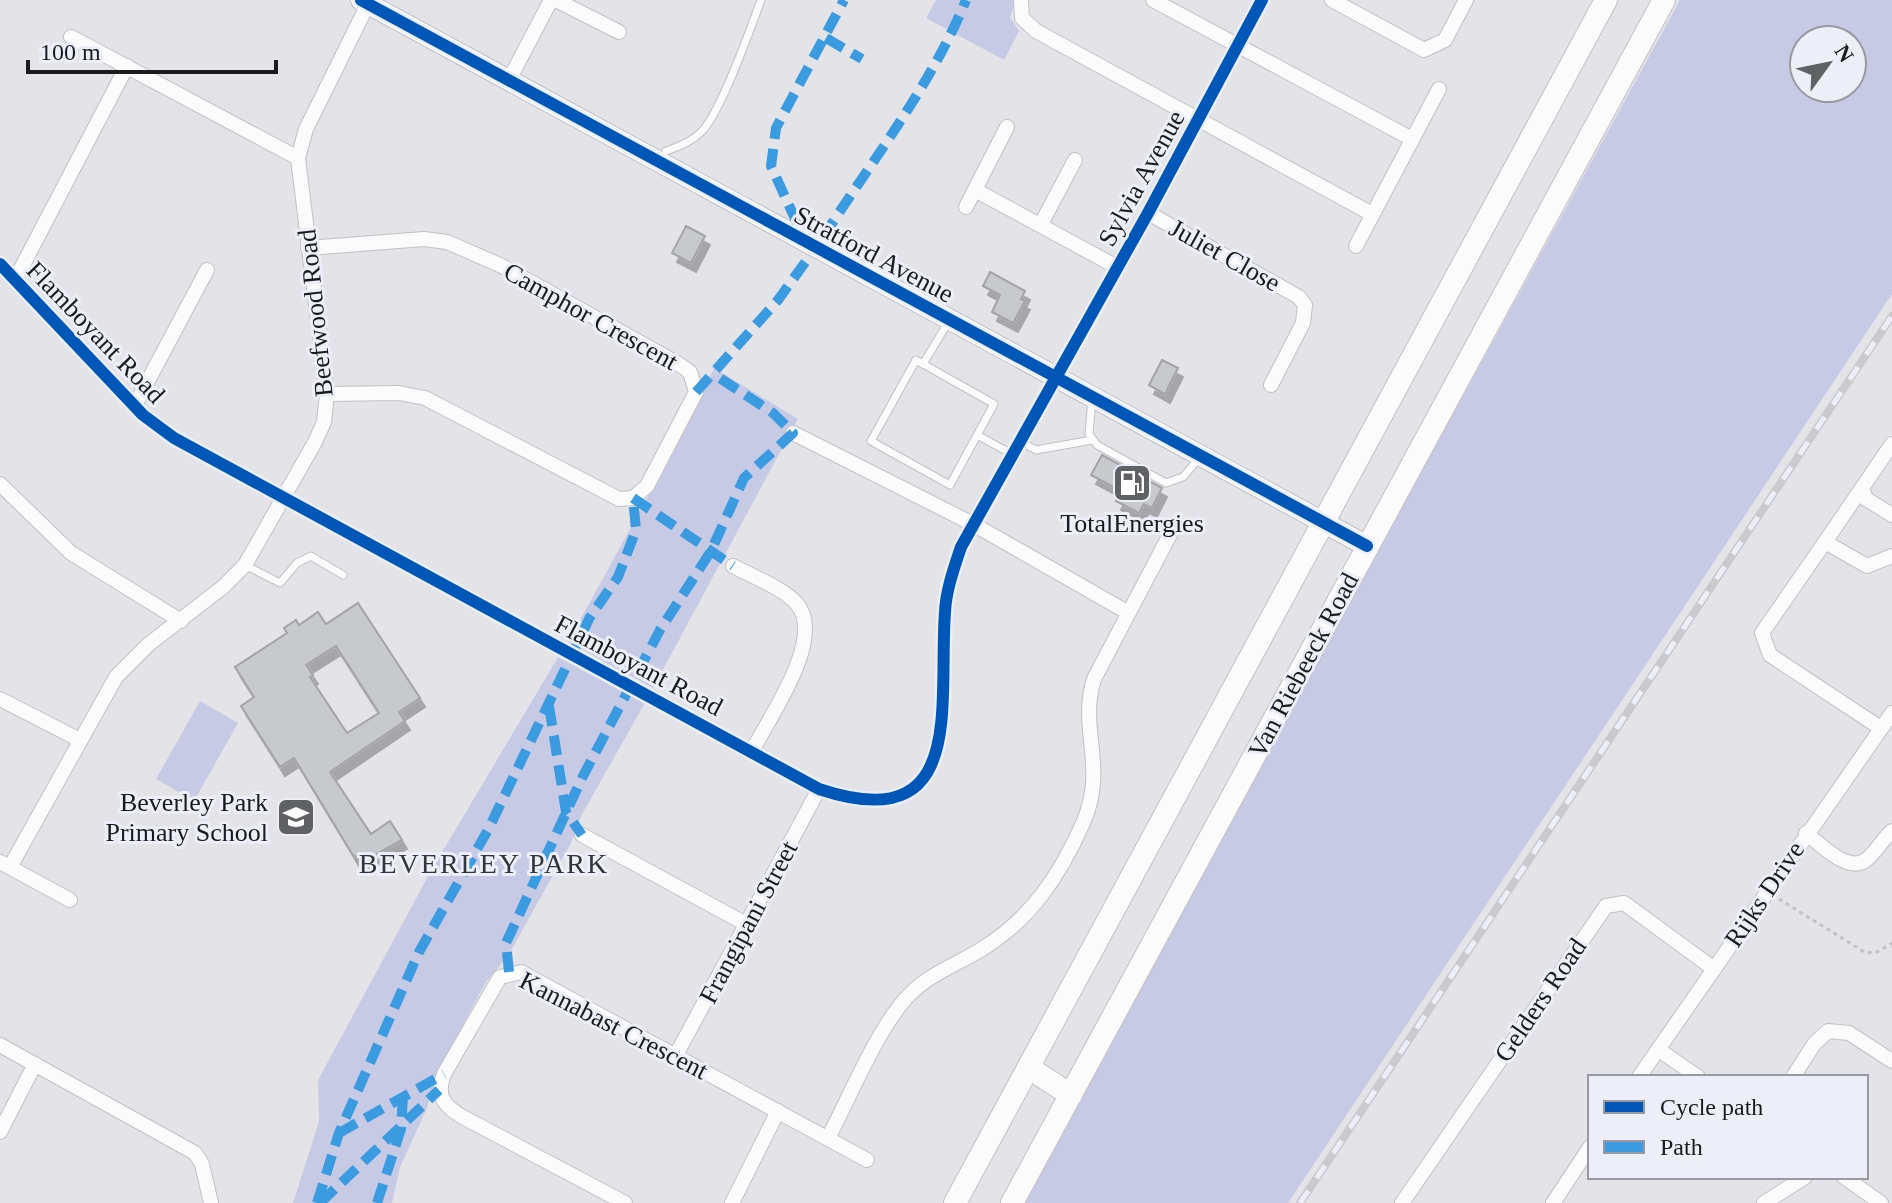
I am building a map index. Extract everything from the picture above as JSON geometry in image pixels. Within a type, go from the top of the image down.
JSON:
[{"type":"main road","name":"Van Riebeeck Road","points":[[955,1203],[1606,0]]},
{"type":"main road","name":"Van Riebeeck Road","points":[[1012,1203],[1664,0]]},
{"type":"main road","points":[[1029,1068],[1071,1095]]},
{"type":"street","points":[[509,80],[554,0],[619,32]]},
{"type":"street","points":[[1021,0],[1022,18],[1036,31],[1372,214]]},
{"type":"street","points":[[1153,0],[1412,139]]},
{"type":"street","name":"Sylvia Avenue","points":[[1056,377],[1262,0]]},
{"type":"street","points":[[1332,0],[1424,50],[1445,40],[1466,0]]},
{"type":"street","name":"Stratford Avenue","points":[[364,2],[1367,546]]},
{"type":"street","name":"Beefwood Road","points":[[5,864],[116,677],[149,644],[181,621],[245,565],[320,432],[327,394],[298,158],[306,129],[364,2]]},
{"type":"street","points":[[71,37],[298,158]]},
{"type":"street","points":[[15,280],[127,66]]},
{"type":"street","points":[[1356,246],[1439,89]]},
{"type":"street","points":[[966,207],[1007,127]]},
{"type":"street","points":[[1041,224],[1075,160]]},
{"type":"street","points":[[975,190],[1117,267]]},
{"type":"street","name":"Juliet Close","points":[[1148,213],[1299,297],[1305,305],[1303,323],[1271,385]]},
{"type":"street","name":"Camphor Crescent","points":[[308,248],[424,239],[471,250],[677,363],[690,372],[696,392],[647,486],[633,498],[619,499],[425,398],[399,393],[327,394]]},
{"type":"street","name":"Flamboyant Road","points":[[0,264],[135,405],[174,438],[819,789],[852,800],[890,798],[923,779],[933,765],[941,745],[943,722],[945,608],[956,562],[973,524],[1056,377]]},
{"type":"street","points":[[135,405],[207,270]]},
{"type":"street","points":[[793,433],[973,524],[1127,612]]},
{"type":"street","points":[[1879,727],[1770,655],[1762,641],[1762,633],[1892,444]]},
{"type":"street","points":[[0,484],[71,553],[181,621]]},
{"type":"street","points":[[1862,488],[1866,499],[1892,515]]},
{"type":"street","points":[[828,1138],[904,1000],[925,981],[1010,931],[1044,894],[1061,864],[1082,825],[1095,787],[1089,722],[1091,687],[1127,612],[1175,525]]},
{"type":"street","points":[[1825,542],[1867,566],[1892,556]]},
{"type":"street","points":[[733,566],[797,604],[805,616],[806,630],[797,664],[752,751]]},
{"type":"street","points":[[0,699],[80,740]]},
{"type":"street","name":"Rijks Drive","points":[[1640,1075],[1879,727],[1892,713]]},
{"type":"street","name":"Frangipani Street","points":[[676,1055],[819,789]]},
{"type":"street","points":[[1806,833],[1844,862],[1853,864],[1867,860],[1892,831]]},
{"type":"street","points":[[582,835],[746,924]]},
{"type":"street","points":[[5,864],[70,900]]},
{"type":"street","name":"Gelders Road","points":[[1402,1203],[1606,906],[1624,903],[1714,969]]},
{"type":"street","name":"Kannabast Crescent","points":[[625,1203],[447,1107],[439,1090],[491,987],[509,972],[521,972],[867,1160]]},
{"type":"street","points":[[1794,1075],[1814,1044],[1828,1031],[1849,1033],[1892,1061]]},
{"type":"street","points":[[0,1045],[195,1153],[202,1164],[211,1203]]},
{"type":"street","points":[[1659,1050],[1695,1075]]},
{"type":"street","points":[[0,1132],[35,1064]]},
{"type":"street","points":[[732,1203],[778,1111]]},
{"type":"street","points":[[1553,1203],[1588,1150]]},
{"type":"street","points":[[1764,1203],[1802,1179]]},
{"type":"street","points":[[1847,1179],[1881,1203]]},
{"type":"lane","points":[[666,151],[685,144],[705,128],[740,56],[761,0]]},
{"type":"lane","points":[[923,364],[950,320]]},
{"type":"lane","points":[[916,360],[994,404],[977,435],[950,485],[871,441],[916,360]]},
{"type":"lane","points":[[1092,440],[1093,397]]},
{"type":"lane","points":[[977,435],[1015,448],[1036,450],[1092,440],[1166,483],[1183,477],[1201,455]]},
{"type":"lane","points":[[245,565],[280,583],[297,563],[311,556],[343,575]]},
{"type":"path","points":[[1767,891],[1866,953],[1877,952],[1892,943]]},
{"type":"shaded area","points":[[936,0],[1016,0],[1010,17],[1019,31],[1004,60],[926,18]]},
{"type":"shaded area","points":[[1680,0],[1892,0],[1892,294],[1288,1203],[1021,1203]]},
{"type":"shaded area","points":[[714,368],[798,419],[653,688],[568,642],[697,407]]},
{"type":"shaded area","points":[[560,654],[646,701],[509,954],[486,982],[437,1073],[427,1108],[400,1167],[392,1203],[293,1203],[319,1121],[318,1080],[432,869]]},
{"type":"shaded area","points":[[200,701],[238,723],[194,801],[156,779]]},
{"type":"building","points":[[686,226],[705,236],[691,263],[672,253]]},
{"type":"building","points":[[990,272],[1025,291],[1021,299],[1025,301],[1013,323],[992,312],[1000,295],[983,286]]},
{"type":"building","points":[[1162,360],[1178,368],[1165,394],[1149,385]]},
{"type":"building","points":[[1102,455],[1162,488],[1152,508],[1144,504],[1139,513],[1116,501],[1121,491],[1091,475]]},
{"type":"building","points":[[358,603],[420,698],[399,712],[405,721],[330,772],[371,834],[390,821],[402,840],[364,861],[359,854],[354,857],[294,758],[280,767],[241,706],[254,697],[235,667],[287,633],[284,628],[296,620],[299,625],[318,612],[326,624]],"holes":[[[336,646],[379,713],[347,733],[310,677],[313,675],[306,665]]]},
{"type":"railway","points":[[1300,1203],[1892,316]]},
{"type":"marked path","points":[[797,223],[771,166],[776,128],[844,0]]},
{"type":"marked path","points":[[823,237],[919,92],[966,0]]},
{"type":"marked path","points":[[826,38],[862,59]]},
{"type":"marked path","points":[[696,392],[778,300],[809,257]]},
{"type":"marked path","points":[[509,972],[506,943],[582,778],[660,630],[711,551],[744,478],[793,433],[773,413],[712,373]]},
{"type":"marked path","points":[[633,498],[733,566]]},
{"type":"marked path","points":[[317,1203],[339,1133],[419,952],[489,828],[590,617],[618,577],[636,530],[633,498]]},
{"type":"marked path","points":[[549,706],[566,812],[582,835]]},
{"type":"marked path","points":[[339,1133],[444,1074]]},
{"type":"marked path","points":[[320,1203],[439,1090]]},
{"type":"marked path","points":[[377,1203],[401,1129],[403,1096]]},
{"type":"cycle path","points":[[361,0],[1367,546]]},
{"type":"cycle path","points":[[0,264],[143,415],[174,438],[819,789],[867,800],[901,795],[922,779],[935,754],[941,722],[946,604],[961,547],[1148,213],[1262,0]]},
{"type":"place","name":"TotalEnergies","points":[[1132,483]]},
{"type":"place","name":"Beverley Park Primary School","points":[[296,817]]},
{"type":"district","name":"BEVERLEY PARK","points":[[484,863]]}]
